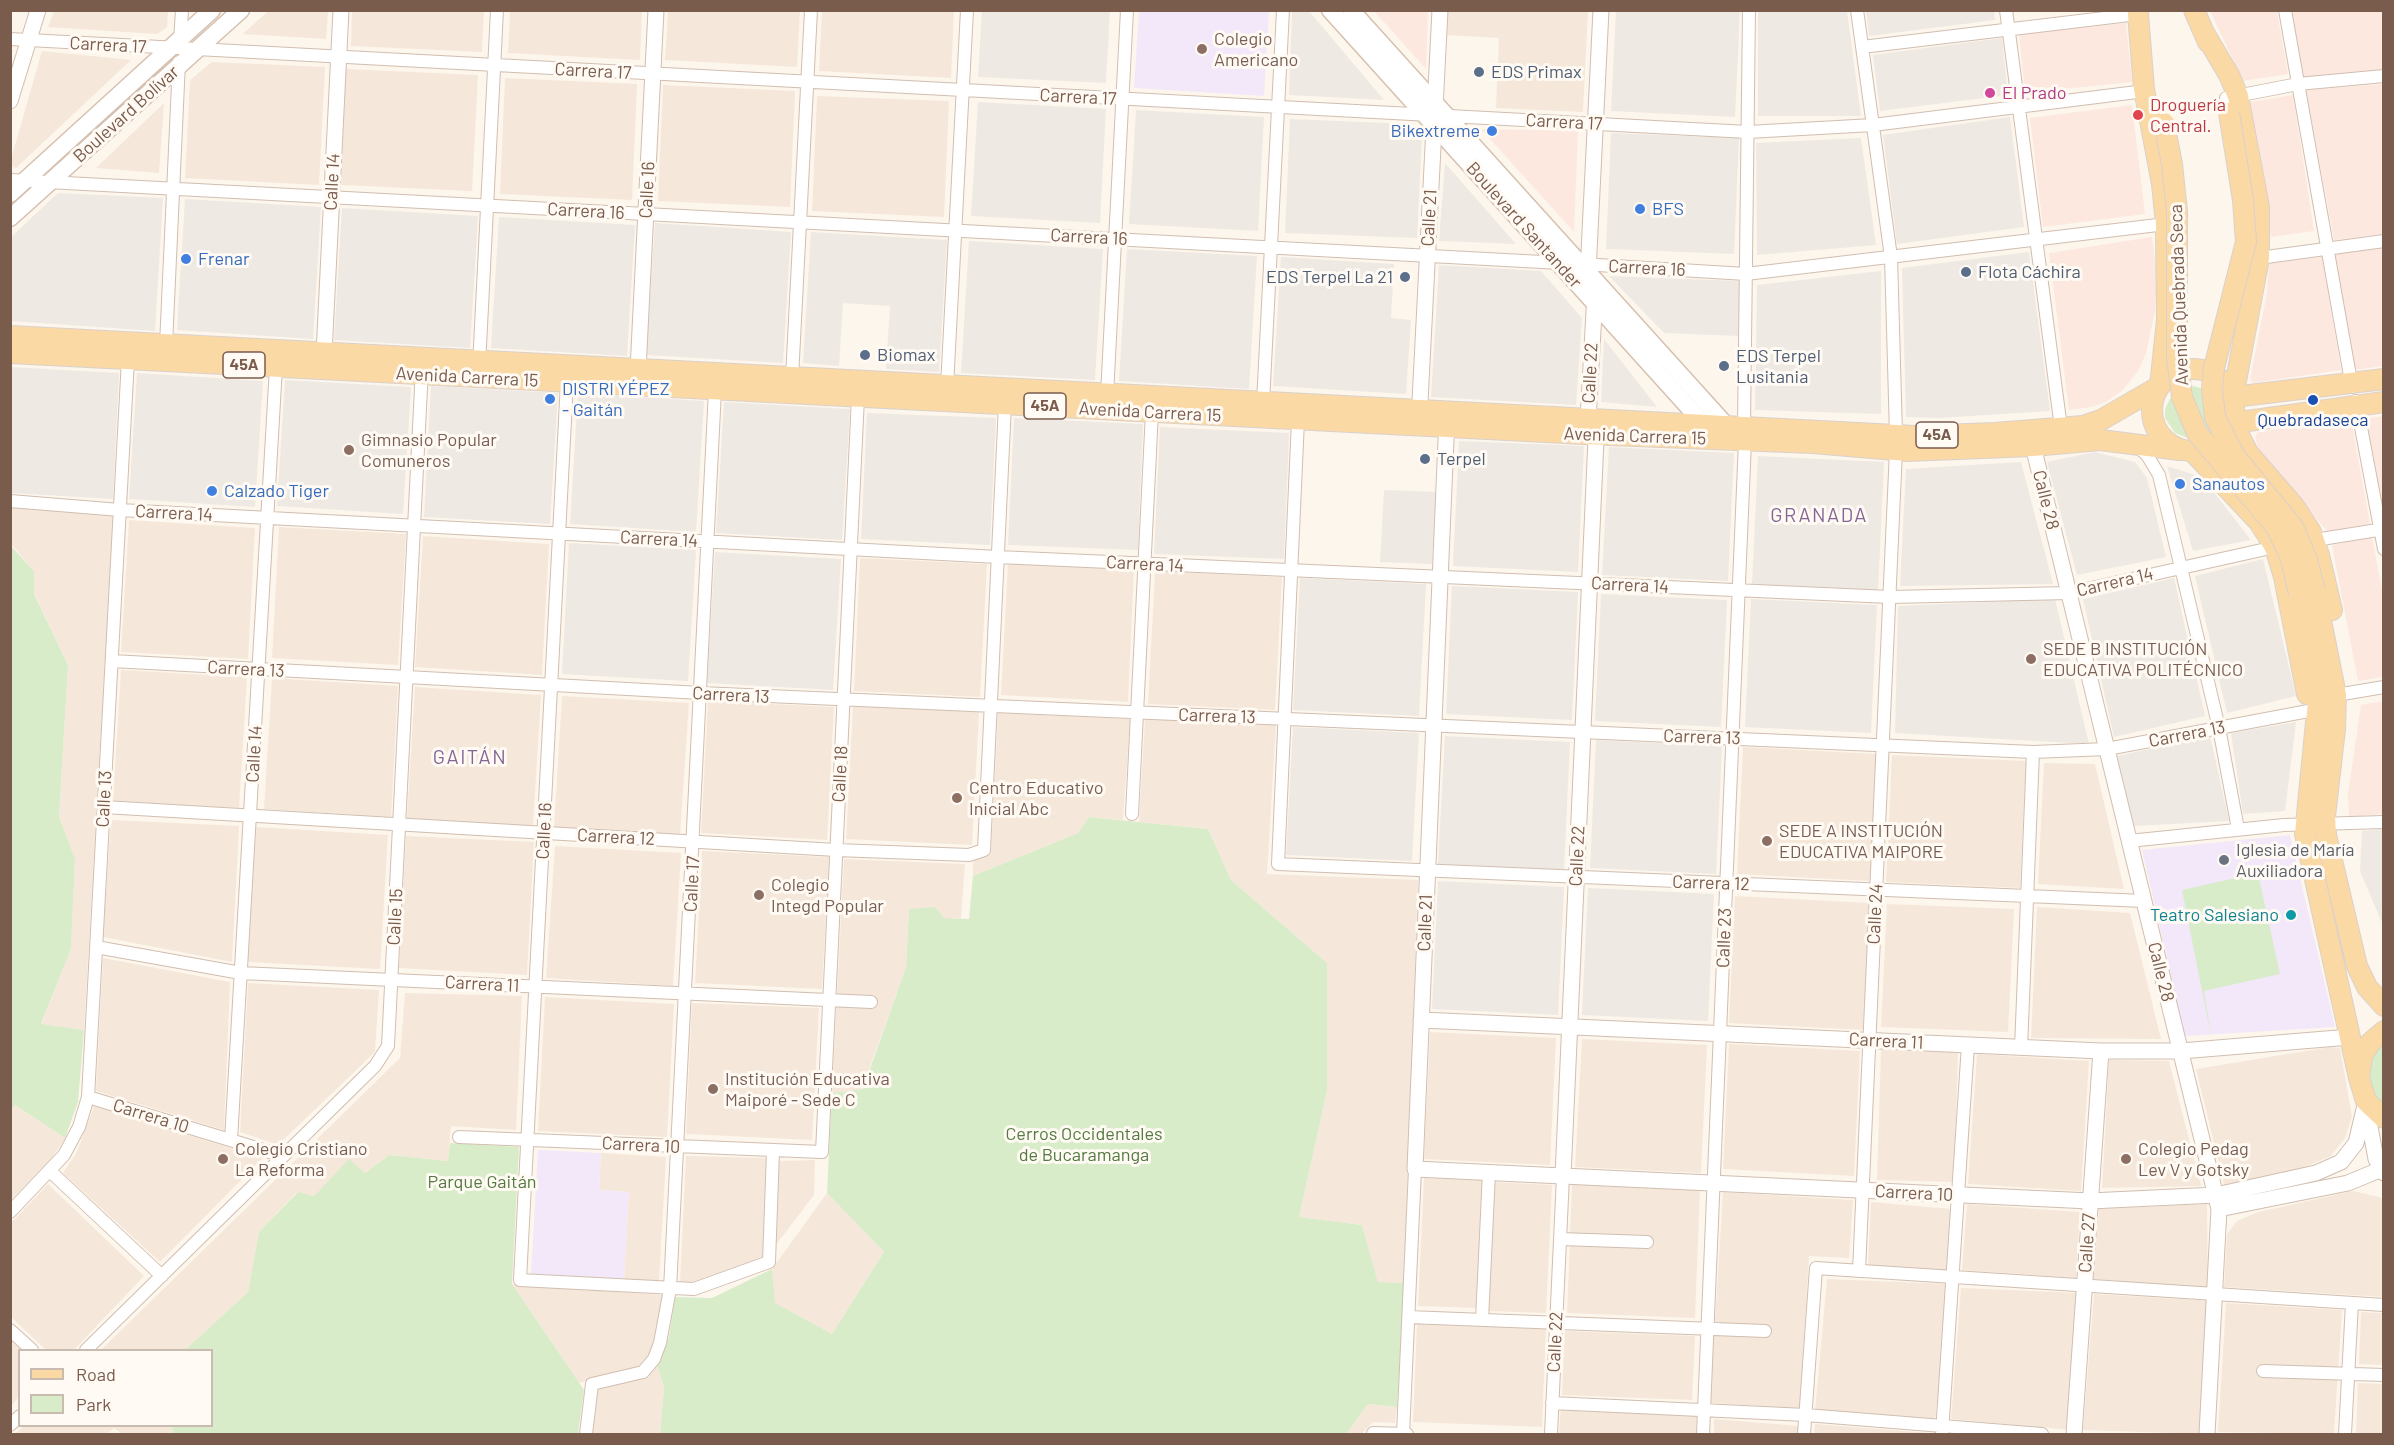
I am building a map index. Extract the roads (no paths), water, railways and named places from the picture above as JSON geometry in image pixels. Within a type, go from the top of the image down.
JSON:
[{"type":"main road","name":"Boulevard Bolívar","points":[[10,194],[18,181],[177,45],[212,10]]},
{"type":"main road","name":"Boulevard Bolívar","points":[[10,218],[241,10]]},
{"type":"main road","name":"Boulevard Santander","points":[[1330,10],[1588,270],[1733,433]]},
{"type":"main road","name":"Boulevard Santander","points":[[1351,10],[1558,263],[1704,424]]},
{"type":"main road","points":[[2194,10],[2203,31],[2229,75],[2231,102],[2259,207],[2259,258],[2233,397],[2233,423],[2248,453],[2294,506],[2314,540],[2338,638],[2340,694],[2325,825],[2357,966],[2367,987],[2384,1006]]},
{"type":"main road","points":[[2138,12],[2145,91],[2162,184],[2166,224],[2167,320],[2160,386],[2151,411],[2154,423],[2169,444],[2187,451],[2259,522],[2275,547],[2314,709],[2313,754],[2305,825],[2307,849],[2359,1078],[2366,1101],[2384,1118]]},
{"type":"main road","name":"Avenida Quebrada Seca","points":[[2138,12],[2149,74],[2164,123],[2172,164],[2177,212],[2177,357],[2182,398],[2188,416],[2207,446],[2276,527],[2307,592],[2340,694]]},
{"type":"main road","name":"Avenida Quebrada Seca","points":[[2231,102],[2246,242],[2214,368],[2212,389],[2215,417],[2234,455],[2293,527],[2307,560],[2307,592],[2316,663],[2314,709]]},
{"type":"main road","name":"Avenida Carrera 15","points":[[10,336],[324,354],[422,367]]},
{"type":"main road","name":"Avenida Carrera 15","points":[[10,353],[276,367],[638,370],[1263,403],[1447,420],[1896,442],[2033,446],[2100,440],[2187,451]]},
{"type":"main road","name":"45A","points":[[2160,386],[2178,372],[2201,369],[2220,379],[2233,397]]},
{"type":"main road","name":"Avenida Carrera 15","points":[[479,370],[567,382],[1298,420],[1419,418]]},
{"type":"main road","points":[[2233,423],[2354,394],[2384,379]]},
{"type":"main road","name":"Avenida Carrera 15","points":[[1896,442],[2061,428],[2101,420],[2160,386]]},
{"type":"main road","points":[[2233,397],[2354,394],[2384,402]]},
{"type":"main road","name":"45A","points":[[2187,451],[2218,444],[2233,423]]},
{"type":"main road","name":"Avenida Carrera 15","points":[[1592,427],[1704,424],[1733,433]]},
{"type":"main road","points":[[2359,1078],[2362,1056],[2370,1043],[2384,1031]]},
{"type":"street","points":[[10,101],[38,10]]},
{"type":"street","points":[[166,345],[179,66],[177,45],[182,10]]},
{"type":"street","name":"Calle 14","points":[[324,354],[341,10]]},
{"type":"street","points":[[479,370],[497,10]]},
{"type":"street","name":"Calle 16","points":[[638,370],[656,10]]},
{"type":"street","points":[[792,378],[811,10]]},
{"type":"street","points":[[947,386],[967,10]]},
{"type":"street","points":[[1107,395],[1127,10]]},
{"type":"street","points":[[1263,403],[1283,10]]},
{"type":"street","name":"Calle 21","points":[[1419,418],[1440,10]]},
{"type":"street","name":"Calle 22","points":[[1551,1434],[1589,583],[1594,303],[1588,270],[1601,10]]},
{"type":"street","name":"Calle 23","points":[[1703,1434],[1739,590],[1733,433],[1746,274],[1749,10]]},
{"type":"street","name":"Calle 24","points":[[1857,10],[1891,257],[1896,442],[1859,1271]]},
{"type":"street","points":[[2006,10],[2061,428]]},
{"type":"street","points":[[2285,10],[2327,249],[2384,549]]},
{"type":"street","points":[[1862,47],[2138,12]]},
{"type":"street","name":"Carrera 17","points":[[10,39],[177,45],[197,50],[1748,132],[1873,125],[2145,91]]},
{"type":"street","points":[[2231,102],[2298,84],[2384,76]]},
{"type":"street","name":"Carrera 16","points":[[18,181],[1427,255],[1558,263],[1588,270],[1746,274],[2166,224]]},
{"type":"street","points":[[2259,258],[2384,241]]},
{"type":"street","name":"Calle 13","points":[[10,1212],[51,1172],[75,1137],[88,1097],[128,359]]},
{"type":"street","name":"Calle 14","points":[[231,1140],[276,367]]},
{"type":"street","name":"Calle 15","points":[[87,1349],[382,1058],[390,1031],[422,367]]},
{"type":"street","name":"Calle 16","points":[[567,382],[520,1280],[670,1289]]},
{"type":"street","name":"Calle 17","points":[[586,1434],[592,1384],[643,1372],[654,1359],[660,1343],[670,1289],[679,1147],[715,390]]},
{"type":"street","name":"Calle 18","points":[[822,1152],[858,397]]},
{"type":"street","points":[[991,706],[1005,404]]},
{"type":"street","points":[[1132,814],[1152,412]]},
{"type":"street","points":[[1284,718],[1298,420]]},
{"type":"street","name":"Calle 21","points":[[1405,1434],[1408,1317],[1447,420]]},
{"type":"street","points":[[2135,444],[2147,455],[2159,475],[2183,566],[2219,728],[2238,829]]},
{"type":"street","name":"Calle 28","points":[[2033,446],[2217,1202],[2207,1434]]},
{"type":"street","name":"Carrera 14","points":[[10,501],[120,510],[998,557],[1890,597],[2069,593],[2275,547]]},
{"type":"street","points":[[2314,540],[2382,529]]},
{"type":"street","name":"Carrera 13","points":[[112,661],[701,693],[2033,752],[2107,749],[2314,709]]},
{"type":"street","points":[[2340,694],[2384,687]]},
{"type":"street","name":"Carrera 12","points":[[104,807],[836,850],[969,855],[984,850],[991,706]]},
{"type":"street","name":"Carrera 12","points":[[1284,718],[1278,864],[2144,901]]},
{"type":"street","points":[[2021,1048],[2033,752]]},
{"type":"street","points":[[2129,841],[2238,829],[2384,822]]},
{"type":"street","name":"Carrera 11","points":[[96,947],[241,973],[871,1002]]},
{"type":"street","name":"Carrera 11","points":[[1421,1020],[2101,1051],[2181,1051],[2350,1037]]},
{"type":"street","points":[[1942,1430],[1968,1045]]},
{"type":"street","name":"Calle 27","points":[[2074,1434],[2101,1051]]},
{"type":"street","name":"Carrera 10","points":[[88,1097],[283,1156]]},
{"type":"street","points":[[2366,1101],[2372,1142],[2383,1171]]},
{"type":"street","name":"Carrera 10","points":[[2217,1202],[2316,1173],[2340,1162],[2356,1143],[2366,1101]]},
{"type":"street","name":"Carrera 10","points":[[459,1137],[822,1152]]},
{"type":"street","points":[[670,1289],[704,1287],[769,1262],[773,1151]]},
{"type":"street","name":"Carrera 10","points":[[1415,1169],[2090,1201],[2217,1202],[2348,1183],[2383,1171]]},
{"type":"street","points":[[51,1172],[162,1276]]},
{"type":"street","points":[[1482,1320],[1489,1172]]},
{"type":"street","points":[[1560,1239],[1647,1242]]},
{"type":"street","points":[[1804,1434],[1816,1268],[2214,1296],[2384,1305]]},
{"type":"street","points":[[2345,1434],[2352,1303]]},
{"type":"street","points":[[1408,1317],[1765,1331]]},
{"type":"street","points":[[10,1330],[31,1349]]},
{"type":"street","points":[[2263,1371],[2384,1375]]},
{"type":"street","points":[[1552,1403],[1806,1415],[1942,1430],[2042,1434]]},
{"type":"street","points":[[1373,1433],[1405,1434]]},
{"type":"place","name":"Colegio Americano","points":[[1202,49]]},
{"type":"place","name":"EDS Primax","points":[[1479,72]]},
{"type":"place","name":"El Prado","points":[[1990,93]]},
{"type":"place","name":"Droguería Central.","points":[[2138,115]]},
{"type":"place","name":"Bikextreme","points":[[1492,131]]},
{"type":"place","name":"BFS","points":[[1640,209]]},
{"type":"place","name":"Frenar","points":[[186,259]]},
{"type":"place","name":"Flota Cáchira","points":[[1966,272]]},
{"type":"place","name":"EDS Terpel La 21","points":[[1405,277]]},
{"type":"place","name":"Biomax","points":[[865,355]]},
{"type":"place","name":"EDS Terpel Lusitania","points":[[1724,366]]},
{"type":"place","name":"DISTRI YÉPEZ - Gaitán","points":[[550,399]]},
{"type":"place","name":"Quebradaseca","points":[[2313,400]]},
{"type":"place","name":"Gimnasio Popular Comuneros","points":[[349,450]]},
{"type":"place","name":"Terpel","points":[[1425,459]]},
{"type":"place","name":"Sanautos","points":[[2180,484]]},
{"type":"place","name":"Calzado Tiger","points":[[212,491]]},
{"type":"place","name":"SEDE B INSTITUCIÓN EDUCATIVA POLITÉCNICO","points":[[2031,659]]},
{"type":"place","name":"Centro Educativo Inicial Abc","points":[[957,798]]},
{"type":"place","name":"SEDE A INSTITUCIÓN EDUCATIVA MAIPORE","points":[[1767,841]]},
{"type":"place","name":"Iglesia de María Auxiliadora","points":[[2224,860]]},
{"type":"place","name":"Colegio Integd Popular","points":[[759,895]]},
{"type":"place","name":"Teatro Salesiano","points":[[2291,915]]},
{"type":"place","name":"Institución Educativa Maiporé - Sede C","points":[[713,1089]]},
{"type":"place","name":"Colegio Cristiano La Reforma","points":[[223,1159]]},
{"type":"place","name":"Colegio Pedag Lev V y Gotsky","points":[[2126,1159]]},
{"type":"district","name":"GRANADA","points":[[1819,515]]},
{"type":"district","name":"GAITÁN","points":[[470,757]]},
{"type":"park label","name":"Cerros Occidentales de Bucaramanga","points":[[1084,1144]]},
{"type":"park label","name":"Parque Gaitán","points":[[482,1182]]}]
